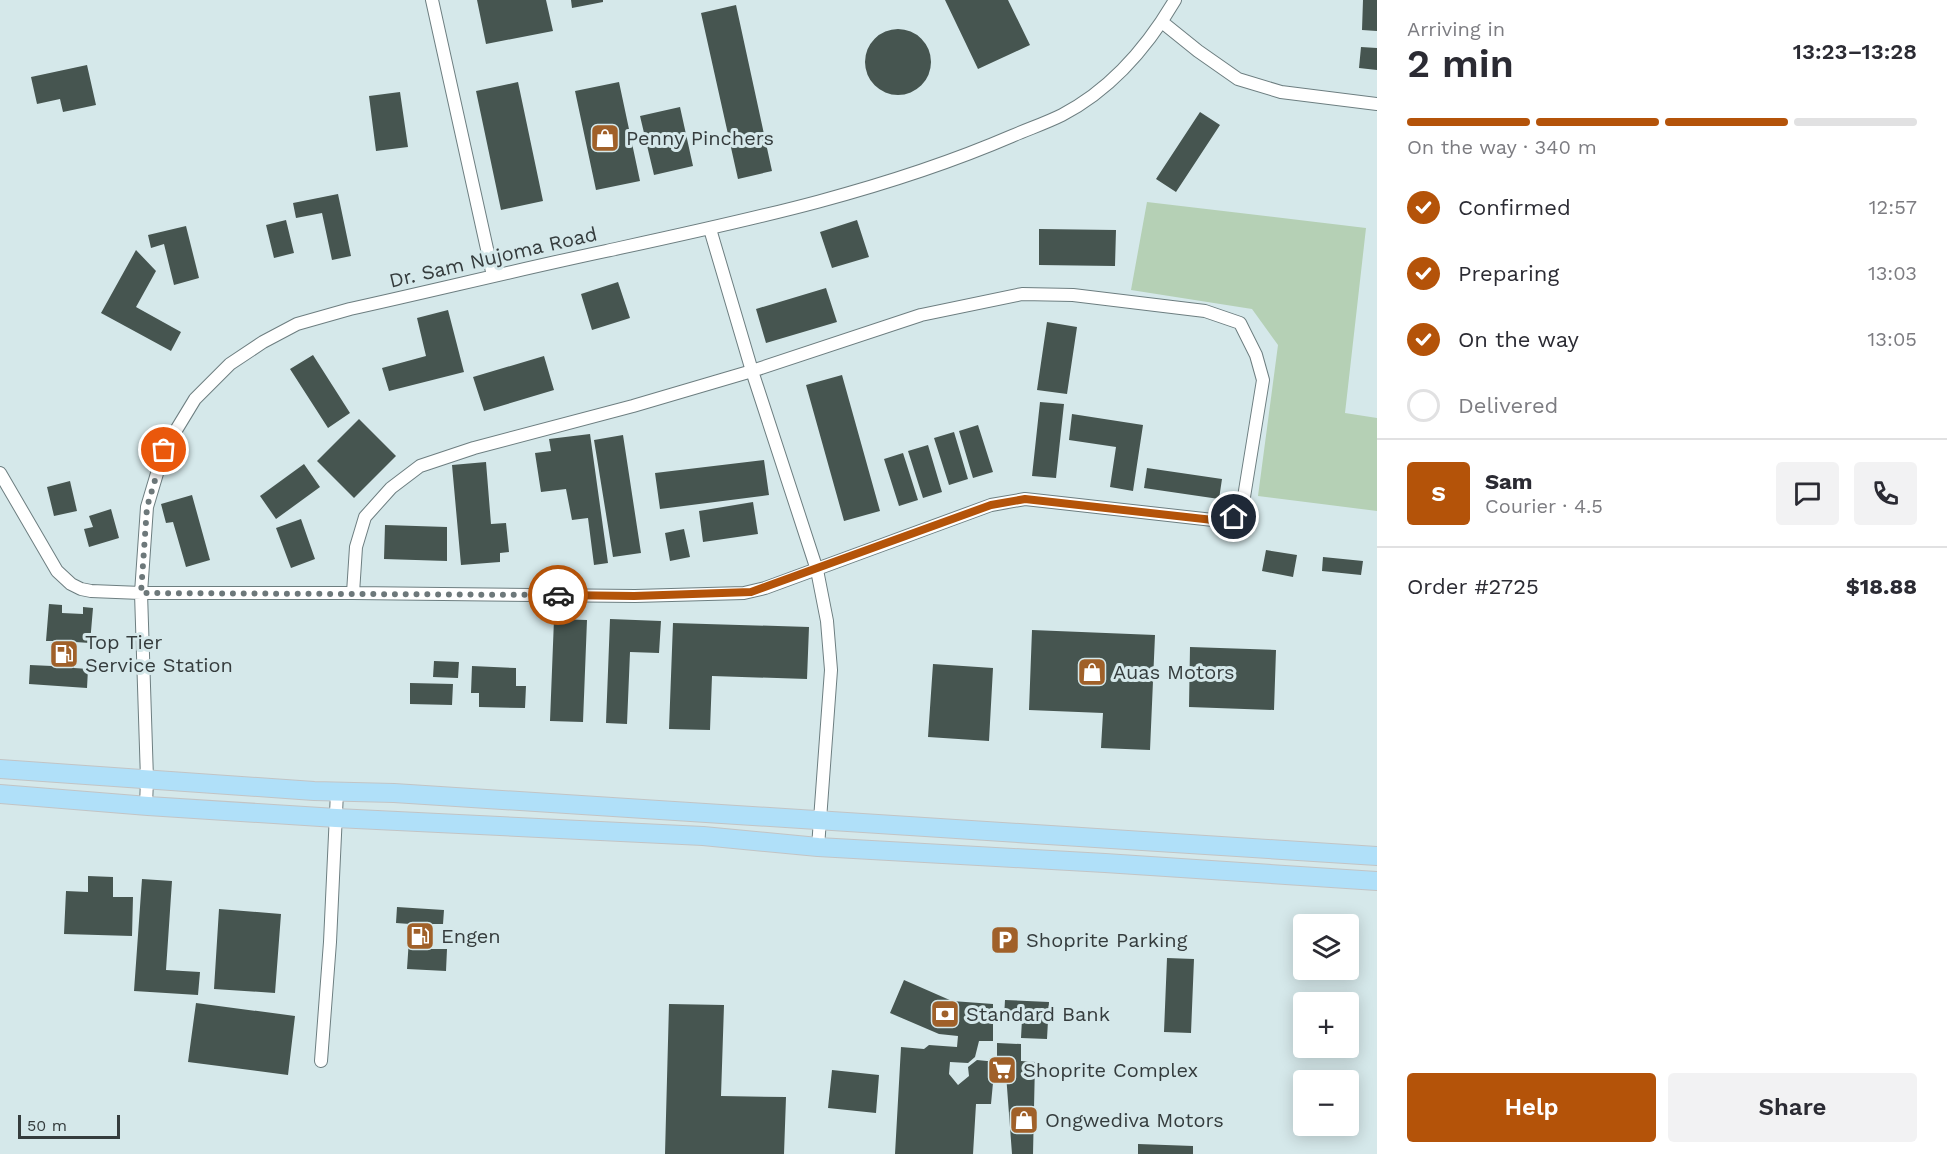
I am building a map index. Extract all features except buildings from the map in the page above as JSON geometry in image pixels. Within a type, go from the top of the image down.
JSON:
[{"type":"main road","points":[[0,769],[1377,856]]},
{"type":"main road","points":[[0,794],[146,806],[703,836],[818,847],[1377,881]]},
{"type":"street","points":[[432,0],[493,276]]},
{"type":"street","name":"Dr. Sam Nujoma Road","points":[[146,806],[141,593],[147,507],[164,450],[195,399],[230,364],[263,342],[297,324],[350,309],[493,276],[710,229],[870,188],[971,154],[1063,114],[1098,91],[1131,61],[1162,22],[1175,0]]},
{"type":"street","points":[[1162,22],[1238,80],[1281,92],[1377,104]]},
{"type":"street","points":[[710,229],[752,371],[817,570],[827,621],[831,670],[818,847]]},
{"type":"street","points":[[0,472],[57,571],[64,579],[81,589],[141,593],[634,596],[744,594],[817,570],[991,505],[1025,499],[1213,520],[1234,517],[1243,503],[1263,380],[1256,355],[1240,323],[1205,311],[1073,295],[1022,294],[921,315],[752,371],[633,406],[474,448],[420,466],[391,489],[365,517],[356,547],[353,593]]},
{"type":"street","points":[[321,1061],[330,942],[337,792]]},
{"type":"green space","points":[[1147,202],[1366,228],[1345,413],[1377,418],[1377,511],[1258,496],[1278,345],[1252,309],[1131,290]]},
{"type":"way so far","points":[[164,450],[147,507],[141,593],[558,595]]},
{"type":"place","name":"Penny Pinchers","points":[[605,138]]},
{"type":"place","name":"Top Tier Service Station","points":[[64,654]]},
{"type":"place","name":"Auas Motors","points":[[1092,672]]},
{"type":"place","name":"Engen","points":[[420,936]]},
{"type":"place","name":"Shoprite Parking","points":[[1005,940]]},
{"type":"place","name":"Standard Bank","points":[[945,1014]]},
{"type":"place","name":"Shoprite Complex","points":[[1002,1070]]},
{"type":"place","name":"Ongwediva Motors","points":[[1024,1120]]},
{"type":"route","points":[[558,595],[744,594],[817,570],[991,505],[1025,499],[1213,520],[1234,517]]}]
